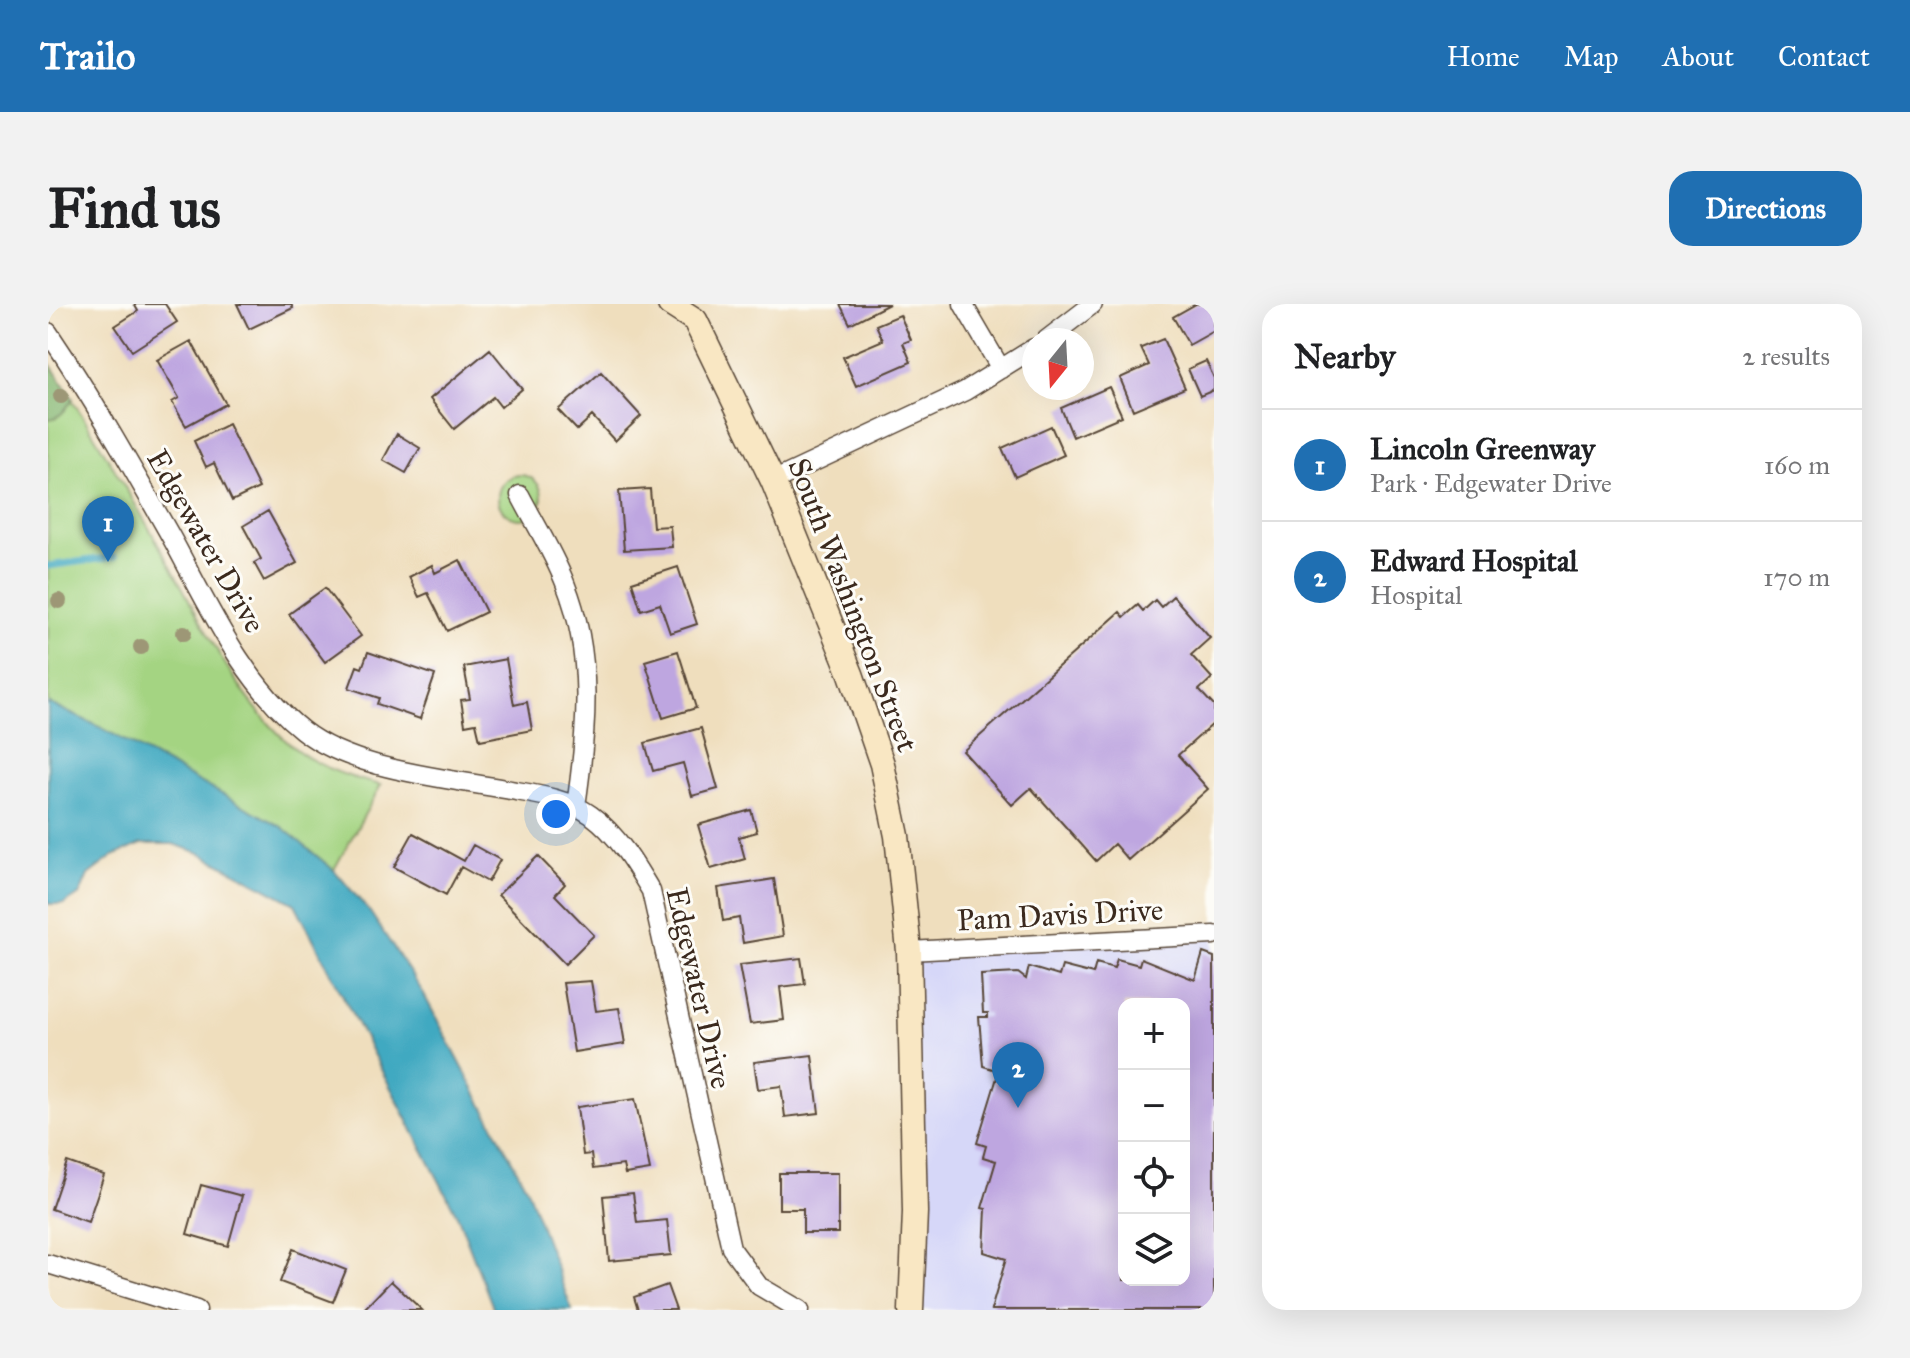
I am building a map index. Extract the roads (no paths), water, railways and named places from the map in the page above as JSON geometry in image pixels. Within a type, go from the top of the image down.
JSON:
[{"type":"main road","name":"South Washington Street","points":[[670,304],[697,312],[773,481],[851,674],[882,764],[897,836],[909,951],[915,1212],[911,1310]]},
{"type":"street","points":[[963,304],[1001,369]]},
{"type":"street","points":[[1062,328],[1093,304]]},
{"type":"street","name":"Edgewater Drive","points":[[48,332],[129,463],[256,684],[285,716],[321,742],[377,764],[544,796],[576,806],[592,816],[621,846],[651,891],[731,1248],[759,1286],[800,1310]]},
{"type":"street","points":[[773,481],[965,391],[1022,356]]},
{"type":"street","points":[[520,495],[566,586],[581,637],[587,697],[576,806]]},
{"type":"street","name":"Pam Davis Drive","points":[[909,951],[1214,935]]},
{"type":"street","points":[[48,1264],[197,1310]]},
{"type":"water","points":[[48,703],[100,727],[282,827],[335,871],[370,912],[422,991],[527,1189],[572,1310],[494,1310],[458,1217],[295,904],[200,853],[173,844],[141,844],[113,856],[88,875],[80,894],[64,904],[48,904]]},
{"type":"waterway","points":[[48,566],[114,557]]},
{"type":"place","name":"Lincoln Greenway","points":[[108,562]]},
{"type":"place","name":"Edward Hospital","points":[[1018,1108]]}]
